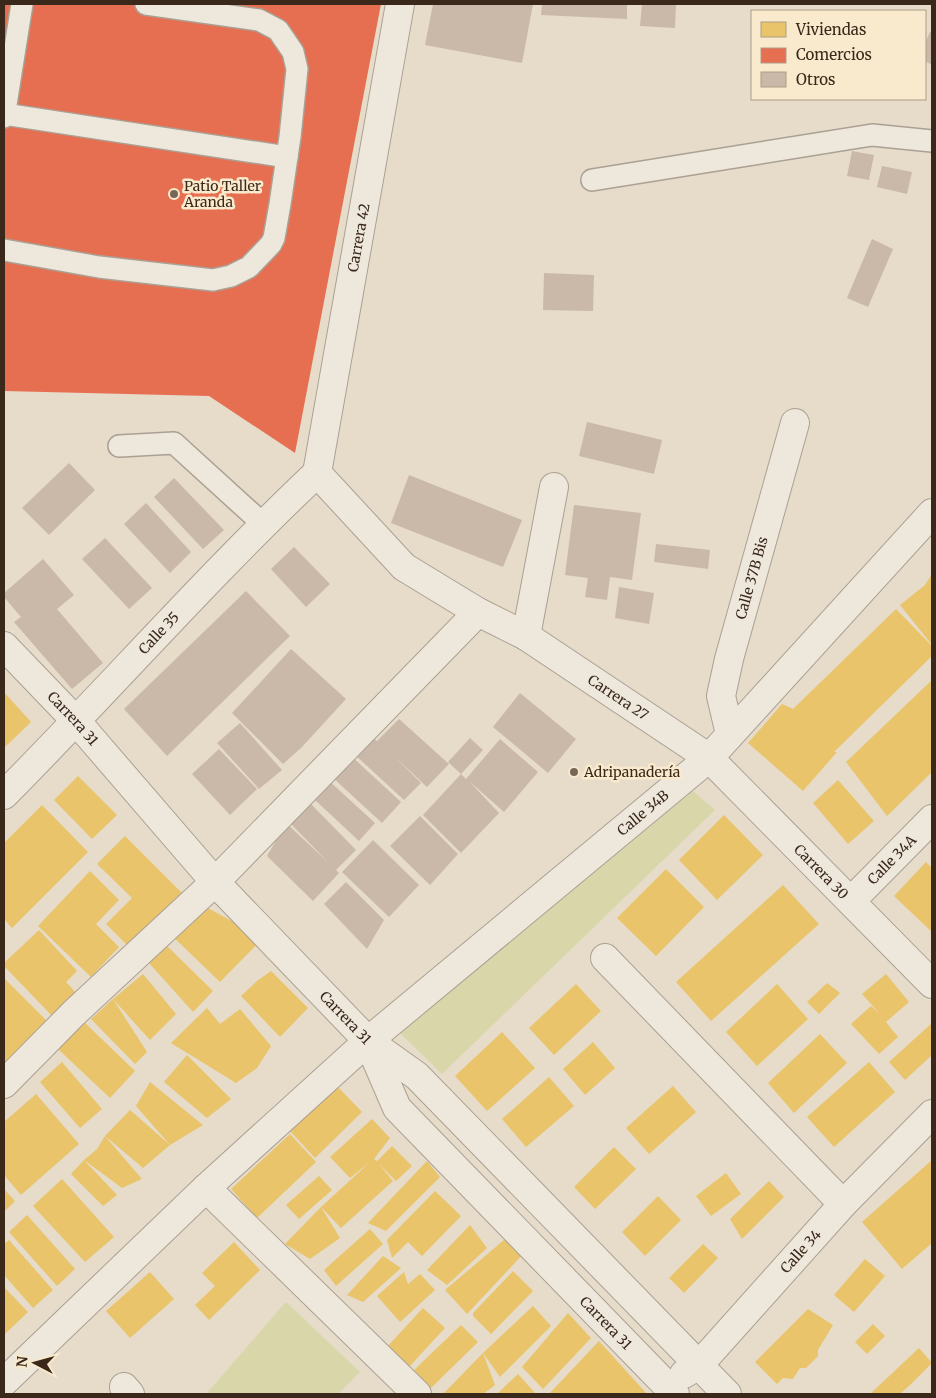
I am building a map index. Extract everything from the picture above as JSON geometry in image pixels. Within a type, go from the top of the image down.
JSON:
[{"type":"street","name":"Carrera 42","points":[[317,473],[400,4]]},
{"type":"street","name":"Calle 37B Bis","points":[[730,734],[721,696],[729,659],[795,423]]},
{"type":"street","name":"Calle 35","points":[[4,795],[77,722],[263,524],[317,473]]},
{"type":"street","name":"Carrera 27","points":[[317,473],[404,567],[478,612],[526,636],[709,758]]},
{"type":"street","points":[[526,636],[554,487]]},
{"type":"street","name":"Calle 34B","points":[[4,1382],[206,1188],[368,1041],[709,758],[932,513]]},
{"type":"street","points":[[4,1084],[74,1013],[215,882],[478,612]]},
{"type":"street","name":"Carrera 31","points":[[4,646],[77,722],[215,882],[368,1041],[397,1108],[671,1390]]},
{"type":"street","name":"Carrera 30","points":[[709,758],[932,984]]},
{"type":"street","name":"Calle 34A","points":[[851,902],[932,818]]},
{"type":"street","points":[[606,958],[843,1204]]},
{"type":"street","points":[[368,1041],[417,1076],[727,1394]]},
{"type":"street","name":"Calle 34","points":[[671,1390],[698,1365],[843,1204],[932,1114]]},
{"type":"street","points":[[206,1188],[417,1394]]},
{"type":"lane","points":[[22,4],[4,115],[287,157]]},
{"type":"lane","points":[[4,250],[154,275],[213,280],[225,278],[249,267],[263,254],[274,238],[287,157],[297,69],[293,52],[282,34],[268,23],[255,19],[146,4]]},
{"type":"lane","points":[[592,180],[872,135],[932,141]]},
{"type":"lane","points":[[119,446],[174,443],[263,524]]},
{"type":"shaded area","points":[[693,791],[715,810],[442,1074],[399,1032]]},
{"type":"shaded area","points":[[286,1302],[360,1372],[338,1394],[206,1394]]},
{"type":"building: Viviendas","points":[[932,574],[932,645],[900,605],[925,585]]},
{"type":"building: Viviendas","points":[[896,609],[932,646],[932,656],[834,752],[837,752],[803,791],[748,743],[782,704],[793,709]]},
{"type":"building: Viviendas","points":[[932,680],[932,772],[887,816],[846,762]]},
{"type":"building: Viviendas","points":[[4,692],[31,722],[4,748]]},
{"type":"building: Viviendas","points":[[78,776],[117,815],[92,839],[54,800]]},
{"type":"building: Viviendas","points":[[838,780],[874,821],[848,844],[813,803]]},
{"type":"building: Viviendas","points":[[42,805],[88,852],[12,928],[4,919],[4,843]]},
{"type":"building: Viviendas","points":[[724,815],[763,855],[717,900],[679,860]]},
{"type":"building: Viviendas","points":[[125,836],[183,894],[130,948],[106,924],[132,898],[97,864]]},
{"type":"building: Viviendas","points":[[926,862],[932,868],[932,932],[894,896]]},
{"type":"building: Viviendas","points":[[666,869],[704,907],[656,956],[617,918]]},
{"type":"building: Viviendas","points":[[90,871],[119,900],[96,924],[119,947],[91,977],[38,926]]},
{"type":"building: Viviendas","points":[[783,885],[819,924],[711,1021],[676,982]]},
{"type":"building: Viviendas","points":[[206,907],[263,938],[220,982],[168,932],[192,924]]},
{"type":"building: Viviendas","points":[[39,930],[77,971],[66,982],[79,996],[55,1019],[4,966],[4,963]]},
{"type":"building: Viviendas","points":[[166,945],[213,991],[193,1012],[149,963]]},
{"type":"building: Viviendas","points":[[271,971],[308,1008],[280,1037],[241,996]]},
{"type":"building: Viviendas","points":[[143,974],[176,1014],[150,1040],[113,999]]},
{"type":"building: Viviendas","points":[[886,974],[909,1002],[886,1022],[898,1037],[879,1054],[851,1024],[871,1006],[880,1014],[862,994]]},
{"type":"building: Viviendas","points":[[4,978],[48,1022],[6,1064],[4,1061]]},
{"type":"building: Viviendas","points":[[827,983],[840,993],[819,1014],[807,1002]]},
{"type":"building: Viviendas","points":[[576,984],[601,1011],[554,1055],[529,1028]]},
{"type":"building: Viviendas","points":[[777,984],[808,1019],[757,1066],[726,1032]]},
{"type":"building: Viviendas","points":[[113,999],[147,1052],[135,1064],[91,1019]]},
{"type":"building: Viviendas","points":[[207,1008],[220,1024],[240,1009],[271,1046],[257,1068],[236,1083],[171,1043]]},
{"type":"building: Viviendas","points":[[83,1021],[135,1071],[110,1098],[58,1049]]},
{"type":"building: Viviendas","points":[[932,1023],[932,1055],[905,1080],[889,1062]]},
{"type":"building: Viviendas","points":[[502,1032],[535,1068],[487,1111],[455,1076]]},
{"type":"building: Viviendas","points":[[820,1034],[847,1063],[794,1113],[768,1083]]},
{"type":"building: Viviendas","points":[[593,1042],[615,1068],[585,1095],[563,1069]]},
{"type":"building: Viviendas","points":[[187,1055],[231,1099],[207,1118],[164,1082]]},
{"type":"building: Viviendas","points":[[62,1062],[102,1109],[80,1128],[40,1082]]},
{"type":"building: Viviendas","points":[[869,1062],[895,1092],[834,1147],[807,1117]]},
{"type":"building: Viviendas","points":[[549,1077],[574,1106],[526,1147],[502,1119]]},
{"type":"building: Viviendas","points":[[150,1082],[203,1125],[170,1145],[136,1106]]},
{"type":"building: Viviendas","points":[[336,1085],[362,1112],[315,1158],[289,1130]]},
{"type":"building: Viviendas","points":[[673,1086],[696,1112],[649,1154],[626,1128]]},
{"type":"building: Viviendas","points":[[36,1094],[79,1144],[21,1195],[4,1175],[4,1122]]},
{"type":"building: Viviendas","points":[[130,1110],[170,1145],[143,1168],[105,1136]]},
{"type":"building: Viviendas","points":[[372,1119],[390,1138],[374,1159],[377,1161],[392,1146],[412,1166],[396,1181],[379,1164],[393,1181],[341,1228],[321,1207],[370,1162],[350,1178],[330,1157]]},
{"type":"building: Viviendas","points":[[290,1134],[316,1162],[257,1218],[231,1189]]},
{"type":"building: Viviendas","points":[[105,1136],[142,1179],[122,1188],[84,1160],[97,1149]]},
{"type":"building: Viviendas","points":[[614,1147],[636,1169],[595,1209],[574,1187]]},
{"type":"building: Viviendas","points":[[84,1160],[117,1195],[103,1206],[71,1174]]},
{"type":"building: Viviendas","points":[[932,1160],[932,1243],[902,1269],[862,1222]]},
{"type":"building: Viviendas","points":[[427,1161],[440,1177],[386,1231],[368,1223]]},
{"type":"building: Viviendas","points":[[726,1173],[741,1194],[711,1216],[696,1196]]},
{"type":"building: Viviendas","points":[[319,1176],[332,1190],[299,1219],[286,1205]]},
{"type":"building: Viviendas","points":[[62,1179],[114,1237],[85,1262],[33,1206]]},
{"type":"building: Viviendas","points":[[769,1181],[784,1197],[742,1239],[730,1219]]},
{"type":"building: Viviendas","points":[[4,1189],[15,1201],[4,1212]]},
{"type":"building: Viviendas","points":[[435,1191],[461,1216],[422,1256],[408,1242],[392,1258],[387,1240]]},
{"type":"building: Viviendas","points":[[658,1196],[681,1220],[645,1256],[622,1232]]},
{"type":"building: Viviendas","points":[[321,1207],[340,1238],[310,1259],[285,1244]]},
{"type":"building: Viviendas","points":[[27,1215],[75,1269],[57,1286],[9,1232]]},
{"type":"building: Viviendas","points":[[470,1225],[487,1248],[447,1285],[427,1270]]},
{"type":"building: Viviendas","points":[[370,1229],[383,1244],[336,1286],[324,1270]]},
{"type":"building: Viviendas","points":[[9,1240],[53,1290],[33,1308],[4,1275],[4,1244]]},
{"type":"building: Viviendas","points":[[504,1240],[525,1252],[467,1314],[445,1290]]},
{"type":"building: Viviendas","points":[[234,1242],[260,1270],[209,1320],[195,1305],[215,1286],[202,1273]]},
{"type":"building: Viviendas","points":[[703,1244],[718,1258],[684,1293],[669,1278]]},
{"type":"building: Viviendas","points":[[383,1256],[401,1268],[363,1302],[347,1295]]},
{"type":"building: Viviendas","points":[[865,1259],[885,1276],[854,1312],[834,1295]]},
{"type":"building: Viviendas","points":[[513,1271],[533,1291],[491,1334],[473,1316],[473,1313]]},
{"type":"building: Viviendas","points":[[150,1272],[174,1299],[130,1338],[106,1311]]},
{"type":"building: Viviendas","points":[[404,1272],[408,1284],[420,1274],[435,1290],[400,1322],[377,1296]]},
{"type":"building: Viviendas","points":[[4,1287],[28,1312],[4,1335]]},
{"type":"building: Viviendas","points":[[533,1306],[551,1326],[500,1377],[483,1353]]},
{"type":"building: Viviendas","points":[[423,1308],[445,1328],[408,1368],[386,1348]]},
{"type":"building: Viviendas","points":[[808,1309],[833,1325],[818,1350],[818,1356],[806,1368],[800,1368],[793,1379],[783,1378],[777,1384],[755,1362]]},
{"type":"building: Viviendas","points":[[568,1313],[591,1338],[543,1389],[522,1367]]},
{"type":"building: Viviendas","points":[[873,1324],[885,1336],[867,1354],[855,1342]]},
{"type":"building: Viviendas","points":[[461,1325],[478,1342],[431,1388],[414,1370]]},
{"type":"building: Viviendas","points":[[599,1341],[647,1394],[549,1394]]},
{"type":"building: Viviendas","points":[[919,1348],[932,1363],[910,1385],[900,1394],[870,1394]]},
{"type":"building: Viviendas","points":[[483,1353],[495,1385],[483,1394],[443,1394]]},
{"type":"building: Viviendas","points":[[518,1374],[536,1394],[497,1394]]},
{"type":"building: Comercios","name":"Patio Taller Aranda","points":[[4,4],[381,4],[295,453],[209,396],[4,391]]},
{"type":"building: Otros","points":[[433,4],[533,4],[522,63],[425,45]]},
{"type":"building: Otros","points":[[542,4],[627,4],[627,19],[541,15]]},
{"type":"building: Otros","points":[[642,4],[676,4],[675,28],[640,26]]},
{"type":"building: Otros","points":[[930,32],[932,33],[932,65],[926,62],[926,41]]},
{"type":"building: Otros","points":[[852,151],[874,155],[869,180],[847,176]]},
{"type":"building: Otros","points":[[882,166],[912,172],[907,194],[877,187]]},
{"type":"building: Otros","points":[[872,239],[893,249],[868,307],[847,298]]},
{"type":"building: Otros","points":[[544,273],[594,275],[593,311],[543,310]]},
{"type":"building: Otros","points":[[587,422],[662,440],[654,474],[579,456]]},
{"type":"building: Otros","points":[[69,463],[95,490],[49,535],[22,508]]},
{"type":"building: Otros","points":[[409,475],[522,520],[503,567],[391,523]]},
{"type":"building: Otros","points":[[174,478],[224,530],[203,549],[154,497]]},
{"type":"building: Otros","points":[[146,503],[191,552],[170,573],[124,524]]},
{"type":"building: Otros","points":[[574,505],[641,513],[632,580],[610,577],[607,600],[585,597],[588,578],[565,575]]},
{"type":"building: Otros","points":[[105,538],[152,588],[129,609],[82,559]]},
{"type":"building: Otros","points":[[656,544],[710,550],[708,569],[654,562]]},
{"type":"building: Otros","points":[[294,547],[330,584],[306,607],[271,569]]},
{"type":"building: Otros","points":[[43,559],[74,595],[57,609],[103,663],[72,689],[14,622],[21,617],[4,597],[4,593]]},
{"type":"building: Otros","points":[[619,587],[654,593],[649,624],[615,618]]},
{"type":"building: Otros","points":[[246,591],[290,636],[167,756],[124,709]]},
{"type":"building: Otros","points":[[291,649],[346,699],[302,747],[283,764],[232,713]]},
{"type":"building: Otros","points":[[520,693],[576,739],[548,773],[493,727]]},
{"type":"building: Otros","points":[[399,719],[449,764],[427,787],[394,756],[421,783],[404,800],[354,754],[370,736],[377,741]]},
{"type":"building: Otros","points":[[240,723],[282,770],[259,789],[217,743]]},
{"type":"building: Otros","points":[[470,738],[483,750],[461,774],[448,762]]},
{"type":"building: Otros","points":[[500,739],[538,772],[504,812],[469,781],[499,813],[461,853],[423,815],[461,774],[466,779]]},
{"type":"building: Otros","points":[[219,749],[257,789],[230,815],[192,774]]},
{"type":"building: Otros","points":[[350,755],[401,802],[382,823],[331,776]]},
{"type":"building: Otros","points":[[327,779],[375,823],[359,841],[314,799]]},
{"type":"building: Otros","points":[[310,803],[356,850],[336,870],[339,873],[313,901],[267,856],[286,823],[328,862],[289,822]]},
{"type":"building: Otros","points":[[420,816],[458,854],[430,885],[390,846]]},
{"type":"building: Otros","points":[[373,840],[419,885],[389,917],[342,872]]},
{"type":"building: Otros","points":[[346,882],[384,920],[367,949],[324,904]]},
{"type":"place","name":"Patio Taller Aranda","points":[[174,194]]},
{"type":"place","name":"Adripanadería","points":[[574,772]]}]
